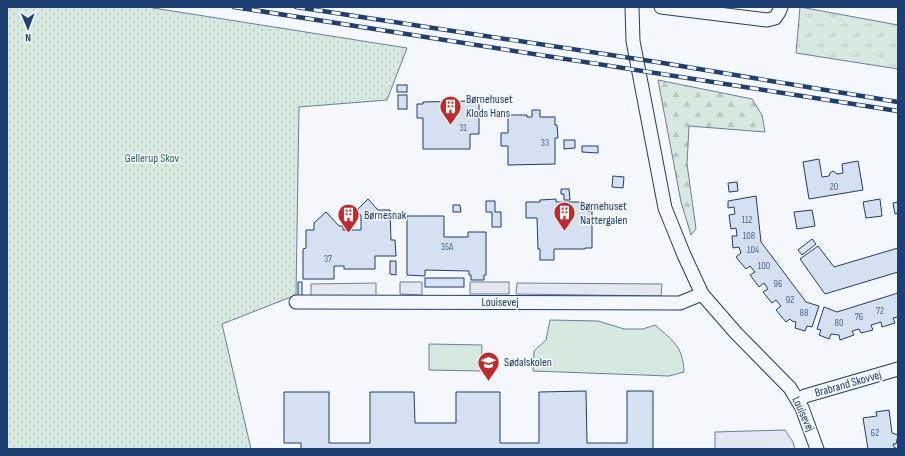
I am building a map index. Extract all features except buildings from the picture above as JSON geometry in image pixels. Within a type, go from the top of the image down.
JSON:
[{"type":"street","name":"Louisevej","points":[[632,7],[633,42],[665,208],[684,255],[702,294],[736,333],[785,382],[798,400],[806,417],[817,449]]},
{"type":"street","points":[[662,7],[767,20],[775,18],[781,7]]},
{"type":"street","name":"Louisevej","points":[[296,302],[680,303],[702,294]]},
{"type":"street","name":"Brabrand Skovvej","points":[[798,400],[806,396],[898,369]]},
{"type":"green space","name":"Gellerup Skov","points":[[7,7],[147,7],[407,48],[387,100],[299,107],[296,295],[222,324],[251,449],[7,449]]},
{"type":"green space","points":[[800,7],[898,25],[898,69],[796,53]]},
{"type":"green space","points":[[658,80],[752,99],[762,115],[765,132],[689,126],[687,164],[696,229],[691,235],[681,202]]},
{"type":"green space","points":[[550,320],[598,321],[624,329],[643,329],[655,325],[676,345],[682,356],[684,372],[669,376],[533,371],[534,351],[546,340]]},
{"type":"green space","points":[[429,344],[482,345],[481,371],[429,370]]},
{"type":"shaded area","points":[[400,282],[422,282],[422,295],[400,294]]},
{"type":"shaded area","points":[[470,282],[509,282],[509,294],[470,294]]},
{"type":"shaded area","points":[[376,283],[376,296],[311,296],[311,284]]},
{"type":"shaded area","points":[[517,283],[662,284],[661,296],[516,294]]},
{"type":"shaded area","points":[[785,430],[793,442],[795,449],[715,449],[715,432]]},
{"type":"railway","points":[[234,7],[898,111]]},
{"type":"railway","points":[[296,7],[663,63],[898,102]]},
{"type":"place","name":"Børnehuset Klods Hans","points":[[451,126]]},
{"type":"place","name":"Børnehuset Nattergalen","points":[[565,232]]},
{"type":"place","name":"Børnesnak","points":[[348,234]]},
{"type":"place","name":"Sødalskolen","points":[[488,382]]}]
